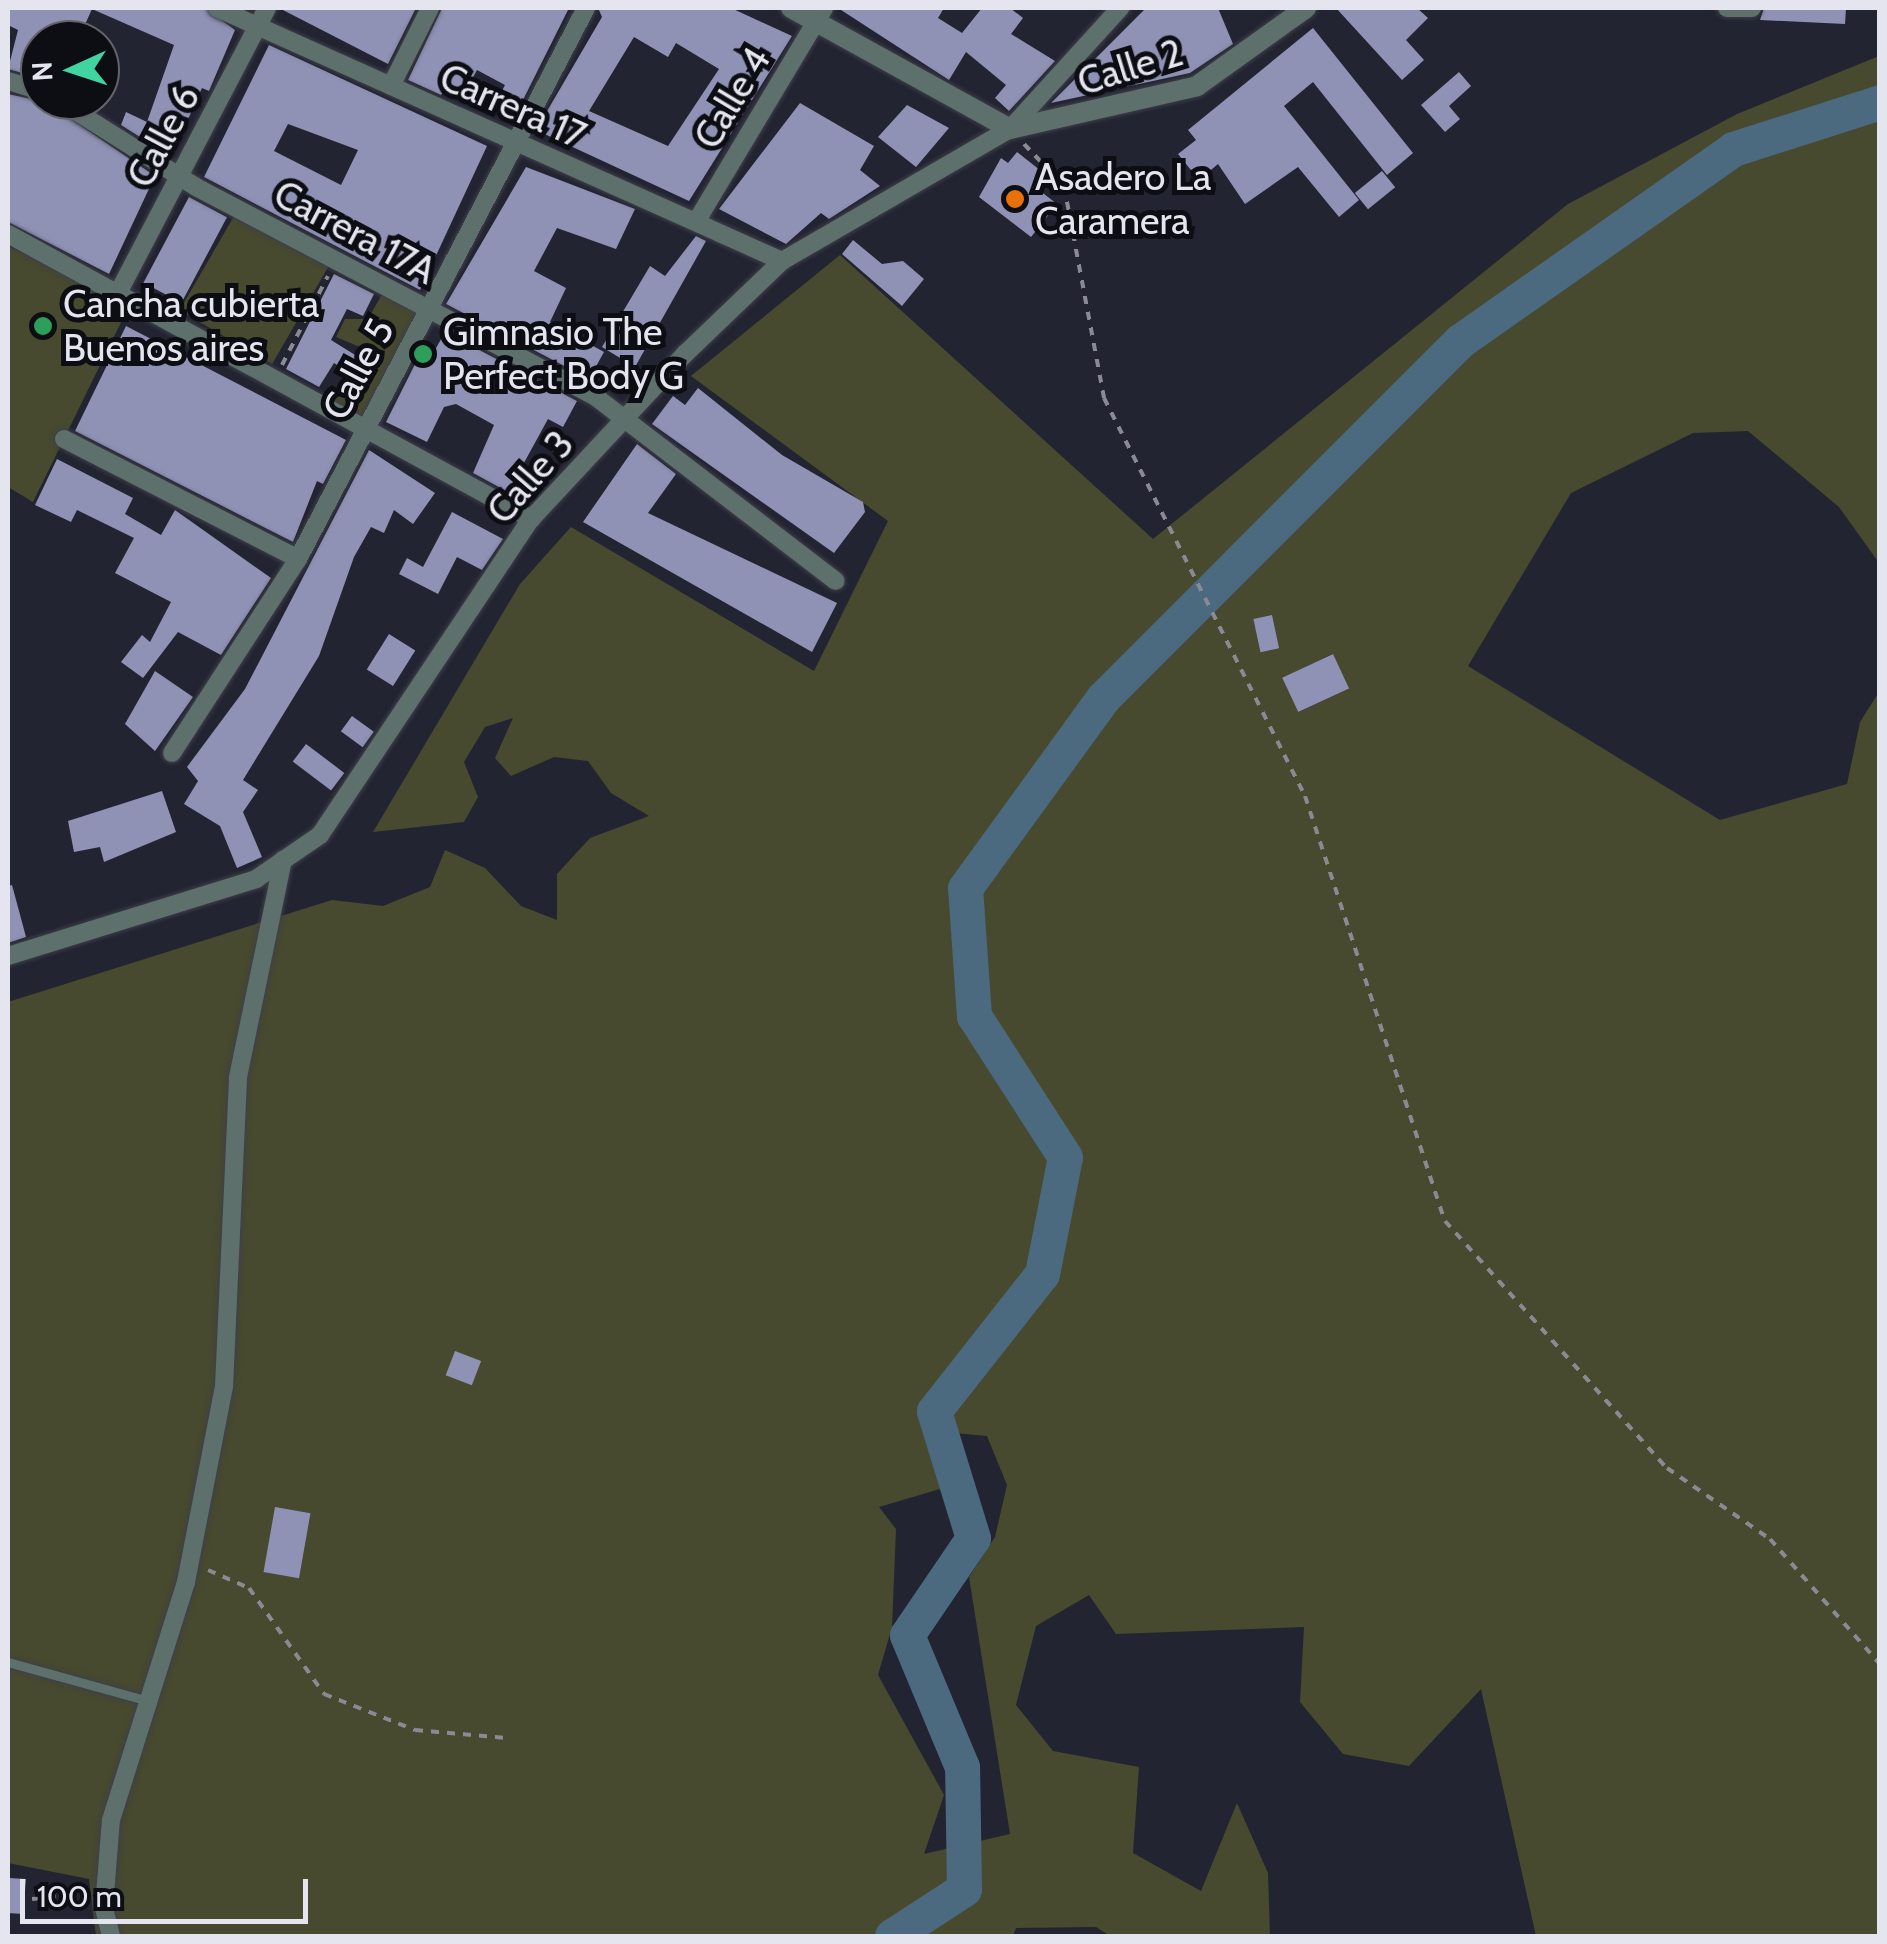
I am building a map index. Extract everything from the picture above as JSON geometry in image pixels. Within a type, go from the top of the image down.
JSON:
[{"type":"street","name":"Carrera 17","points":[[217,8],[782,261]]},
{"type":"street","name":"Calle 6","points":[[116,295],[268,8]]},
{"type":"street","points":[[391,86],[430,8]]},
{"type":"street","name":"Calle 5","points":[[172,753],[298,559],[509,142],[586,8]]},
{"type":"street","points":[[792,8],[820,14],[1010,129]]},
{"type":"street","name":"Calle 3","points":[[8,956],[256,878],[283,860],[351,798],[530,519],[625,418],[782,261],[1010,129],[1120,8]]},
{"type":"street","name":"Calle 2","points":[[1010,129],[1197,86],[1295,11]]},
{"type":"street","name":"Calle 4","points":[[696,222],[820,14]]},
{"type":"street","name":"Carrera 17A","points":[[92,120],[625,418],[836,581]]},
{"type":"street","points":[[8,234],[360,431],[530,519]]},
{"type":"street","points":[[64,439],[298,559]]},
{"type":"street","points":[[111,1936],[106,1877],[111,1820],[189,1566],[224,1387],[238,1077],[283,860]]},
{"type":"lane","points":[[8,1662],[149,1702]]},
{"type":"path","points":[[1010,129],[1064,186],[1104,398],[1305,796],[1452,1233],[1666,1468],[1770,1539],[1880,1664]]},
{"type":"path","points":[[272,382],[338,257]]},
{"type":"path","points":[[189,1566],[249,1588],[324,1694],[415,1730],[507,1738]]},
{"type":"path","points":[[32,1899],[70,1900],[106,1877]]},
{"type":"green space","points":[[1879,56],[1879,563],[1839,507],[1748,431],[1693,433],[1571,493],[1468,666],[1720,820],[1847,784],[1860,722],[1879,692],[1879,1936],[1536,1936],[1481,1689],[1409,1766],[1343,1754],[1300,1702],[1304,1627],[1116,1634],[1089,1595],[1036,1626],[1016,1705],[1053,1751],[1139,1767],[1133,1853],[1201,1891],[1237,1803],[1268,1873],[1270,1936],[1110,1936],[1096,1927],[1016,1928],[1013,1936],[96,1936],[89,1879],[8,1863],[8,1002],[332,900],[383,906],[430,887],[445,850],[485,868],[521,906],[557,920],[557,874],[590,838],[649,816],[611,793],[588,761],[554,757],[511,776],[495,758],[513,718],[485,727],[464,762],[478,797],[464,822],[373,832],[520,584],[571,527],[814,671],[888,521],[691,376],[840,255],[1153,539],[1568,204],[1737,114]],"holes":[[[1332,654],[1348,689],[1299,712],[1283,678]],[[954,1433],[987,1436],[1007,1485],[995,1537],[969,1577],[1010,1834],[924,1854],[944,1795],[878,1675],[892,1627],[896,1529],[879,1507],[940,1489]]]},
{"type":"green space","points":[[241,204],[334,258],[272,364],[180,311]]},
{"type":"green space","points":[[8,246],[130,304],[33,502],[8,487]]},
{"type":"green space","points":[[385,289],[421,308],[359,423],[325,404],[349,377],[363,384],[382,356],[336,337],[345,319],[368,319]]},
{"type":"building","points":[[8,8],[205,8],[235,30],[209,91],[202,88],[173,153],[165,153],[121,125],[126,112],[147,122],[174,45],[92,9],[87,20],[20,20],[20,72],[8,69],[18,30],[8,25]]},
{"type":"building","points":[[279,8],[416,8],[388,64]]},
{"type":"building","points":[[442,8],[569,8],[512,122],[492,110],[505,85],[477,70],[465,92],[448,83],[441,95],[408,80]]},
{"type":"building","points":[[598,8],[731,8],[792,36],[689,201],[536,130],[602,17]],"holes":[[[634,37],[668,57],[676,43],[719,69],[668,146],[589,111]]]},
{"type":"building","points":[[838,8],[944,8],[938,18],[962,33],[982,8],[1010,8],[1023,18],[1011,34],[1055,61],[1009,111],[995,98],[1006,85],[966,52],[949,80]]},
{"type":"building","points":[[1146,8],[1218,8],[1233,44],[1190,73],[1051,103]]},
{"type":"building","points":[[1336,8],[1417,8],[1428,18],[1406,40],[1424,60],[1402,80]]},
{"type":"building","points":[[1764,8],[1846,8],[1845,24],[1760,20]]},
{"type":"building","points":[[1313,28],[1413,153],[1387,175],[1313,82],[1284,106],[1359,200],[1339,217],[1298,167],[1245,204],[1218,164],[1199,180],[1178,154],[1196,140],[1188,130]]},
{"type":"building","points":[[269,45],[487,146],[420,290],[204,177]],"holes":[[[288,124],[358,150],[341,185],[274,151]]]},
{"type":"building","points":[[1459,72],[1471,86],[1449,106],[1460,119],[1445,132],[1421,105]]},
{"type":"building","points":[[8,94],[20,97],[20,120],[73,120],[155,176],[109,274],[8,222]]},
{"type":"building","points":[[800,103],[874,146],[860,170],[880,186],[829,219],[821,213],[786,244],[719,209]]},
{"type":"building","points":[[907,105],[949,128],[916,167],[878,137]]},
{"type":"building","points":[[1017,152],[1045,174],[1035,187],[1057,204],[1031,237],[979,197],[1001,158],[1008,163]]},
{"type":"building","points":[[526,167],[635,209],[616,249],[557,228],[534,271],[566,288],[550,322],[604,352],[589,379],[446,304]]},
{"type":"building","points":[[1382,171],[1395,187],[1368,209],[1355,193]]},
{"type":"building","points":[[189,197],[227,217],[181,303],[143,283]]},
{"type":"building","points":[[696,236],[706,241],[635,367],[602,347],[650,266],[665,276]]},
{"type":"building","points":[[853,240],[882,264],[903,261],[924,279],[902,306],[842,254]]},
{"type":"building","points":[[334,274],[374,294],[363,316],[347,309],[331,340],[368,363],[358,379],[334,363],[319,387],[286,369]]},
{"type":"building","points":[[126,326],[346,440],[323,484],[317,481],[293,542],[75,431]]},
{"type":"building","points":[[445,332],[577,401],[563,427],[548,419],[508,492],[473,473],[494,425],[456,404],[444,407],[427,442],[386,422],[425,344],[435,350]]},
{"type":"building","points":[[698,388],[782,455],[863,502],[865,512],[834,553],[652,424],[673,396],[685,405]]},
{"type":"building","points":[[637,444],[676,474],[648,513],[837,603],[812,652],[583,522]]},
{"type":"building","points":[[369,450],[435,493],[413,524],[394,510],[384,533],[371,527],[354,557],[319,656],[243,780],[258,790],[243,812],[262,857],[237,868],[220,826],[184,804],[198,781],[187,767],[245,689]]},
{"type":"building","points":[[57,459],[133,498],[125,514],[161,535],[175,510],[271,578],[221,655],[178,632],[143,678],[121,662],[142,635],[150,642],[171,602],[115,573],[134,538],[77,510],[71,522],[35,505]]},
{"type":"building","points":[[452,512],[503,539],[482,570],[457,557],[438,594],[399,574],[407,558],[423,567]]},
{"type":"building","points":[[1272,615],[1279,648],[1260,652],[1253,619]]},
{"type":"building","points":[[389,634],[415,650],[393,686],[367,670]]},
{"type":"building","points":[[1333,654],[1349,688],[1298,712],[1282,678]]},
{"type":"building","points":[[155,671],[193,697],[155,751],[125,724]]},
{"type":"building","points":[[352,716],[374,732],[363,747],[341,731]]},
{"type":"building","points":[[306,744],[344,773],[331,790],[293,762]]},
{"type":"building","points":[[162,791],[176,832],[104,862],[100,847],[74,852],[68,821]]},
{"type":"building","points":[[12,885],[26,937],[8,943],[8,886]]},
{"type":"building","points":[[455,1351],[481,1361],[472,1385],[446,1375]]},
{"type":"building","points":[[275,1507],[310,1513],[299,1578],[264,1572]]},
{"type":"building","points":[[8,1878],[26,1879],[23,1914],[8,1913]]},
{"type":"waterway","points":[[892,1936],[964,1889],[962,1767],[907,1635],[973,1538],[934,1411],[1042,1274],[1065,1157],[974,1016],[965,888],[1103,698],[1460,341],[1733,149],[1880,102]]},
{"type":"place","name":"Asadero La Caramera","points":[[1015,199]]},
{"type":"place","name":"Cancha cubierta Buenos aires","points":[[43,326]]},
{"type":"place","name":"Gimnasio The Perfect Body G","points":[[423,354]]}]
